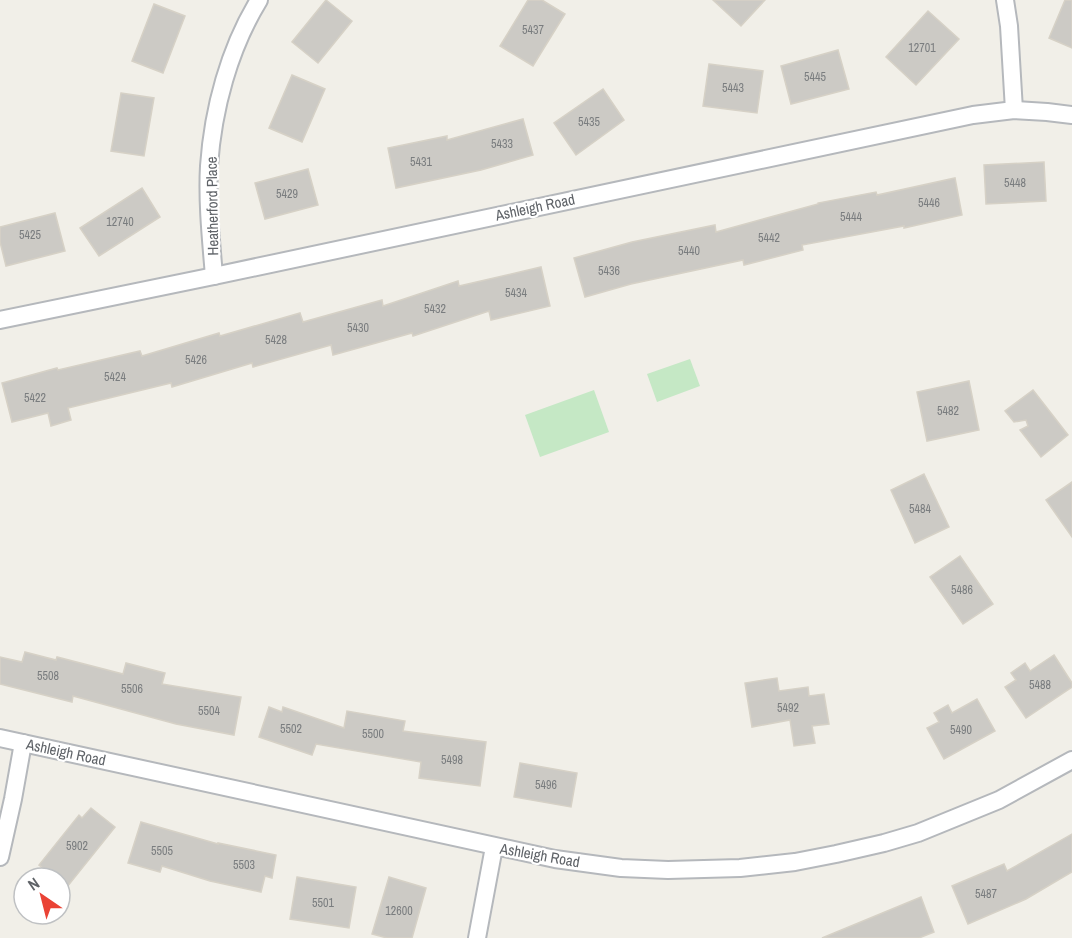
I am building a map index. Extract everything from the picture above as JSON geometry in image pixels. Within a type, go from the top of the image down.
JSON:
[{"type":"street","name":"Heatherford Place","points":[[214,276],[209,213],[209,168],[213,132],[221,93],[237,46],[259,0]]},
{"type":"street","points":[[1005,0],[1009,26],[1014,110]]},
{"type":"street","name":"Ashleigh Road","points":[[0,320],[973,115],[1014,110],[1047,111],[1072,115]]},
{"type":"street","name":"Ashleigh Road","points":[[0,738],[494,847],[555,859],[621,868],[668,870],[740,868],[795,862],[846,852],[918,833],[999,800],[1072,760]]},
{"type":"street","points":[[0,857],[23,743]]},
{"type":"street","points":[[477,938],[494,847]]},
{"type":"green space","points":[[690,359],[700,386],[657,402],[647,374]]},
{"type":"green space","points":[[594,390],[609,432],[540,457],[525,415]]},
{"type":"building","points":[[326,0],[352,21],[318,63],[292,42]]},
{"type":"building","points":[[528,0],[542,0],[565,14],[533,66],[500,46]]},
{"type":"building","points":[[713,0],[765,0],[741,26]]},
{"type":"building","points":[[1065,0],[1072,0],[1072,48],[1049,38]]},
{"type":"building","points":[[154,4],[185,16],[163,73],[132,61]]},
{"type":"building","points":[[928,11],[959,39],[916,85],[886,57]]},
{"type":"building","points":[[838,50],[849,89],[791,104],[781,66]]},
{"type":"building","points":[[709,64],[763,71],[757,113],[703,106]]},
{"type":"building","points":[[292,75],[325,89],[302,142],[269,128]]},
{"type":"building","points":[[603,89],[624,120],[576,155],[554,123]]},
{"type":"building","points":[[121,93],[154,98],[144,156],[111,151]]},
{"type":"building","points":[[523,119],[533,155],[481,170],[396,188],[388,148],[447,136],[447,140]]},
{"type":"building","points":[[1044,162],[1046,201],[986,204],[984,165]]},
{"type":"building","points":[[308,169],[318,205],[265,219],[255,183]]},
{"type":"building","points":[[955,178],[962,215],[904,228],[904,226],[802,245],[803,250],[744,265],[743,260],[631,284],[585,297],[574,258],[632,242],[715,225],[716,232],[818,203],[876,192],[877,195]]},
{"type":"building","points":[[142,188],[160,217],[99,256],[80,228]]},
{"type":"building","points":[[55,213],[65,251],[6,266],[0,242],[0,227]]},
{"type":"building","points":[[541,267],[550,306],[491,320],[489,311],[413,336],[412,333],[333,355],[331,345],[253,367],[252,363],[172,387],[171,383],[68,408],[71,420],[51,426],[48,413],[12,422],[2,383],[57,368],[58,370],[140,351],[142,356],[219,333],[220,336],[300,313],[303,322],[382,300],[383,306],[458,281],[459,286]]},
{"type":"building","points":[[969,381],[979,430],[927,441],[917,392]]},
{"type":"building","points":[[1033,390],[1068,435],[1041,457],[1020,430],[1028,426],[1026,420],[1014,422],[1005,411]]},
{"type":"building","points":[[924,474],[949,527],[915,543],[891,490]]},
{"type":"building","points":[[1072,482],[1072,537],[1046,500]]},
{"type":"building","points":[[960,556],[993,604],[963,624],[930,577]]},
{"type":"building","points":[[25,652],[56,660],[57,657],[123,674],[126,663],[165,673],[162,684],[241,697],[234,735],[176,724],[73,696],[72,702],[0,684],[0,657],[22,662]]},
{"type":"building","points":[[1054,655],[1072,683],[1072,687],[1026,718],[1005,687],[1016,680],[1011,673],[1025,663],[1030,671]]},
{"type":"building","points":[[777,678],[779,691],[808,687],[809,696],[824,694],[829,724],[812,726],[815,743],[794,746],[790,720],[752,727],[745,683]]},
{"type":"building","points":[[977,699],[995,731],[944,759],[927,728],[939,722],[934,713],[948,705],[952,713]]},
{"type":"building","points":[[269,707],[282,712],[283,707],[344,728],[347,711],[405,721],[403,731],[486,742],[480,786],[419,778],[421,762],[316,744],[312,755],[259,737]]},
{"type":"building","points":[[520,763],[577,773],[571,807],[514,797]]},
{"type":"building","points":[[91,808],[115,827],[72,881],[72,866],[39,865],[79,815],[82,818]]},
{"type":"building","points":[[141,822],[218,844],[276,855],[272,878],[265,876],[261,892],[210,881],[162,866],[160,872],[128,863]]},
{"type":"building","points":[[1072,834],[1072,872],[1026,899],[968,924],[952,886],[1004,864],[1007,871]]},
{"type":"building","points":[[297,877],[356,887],[349,928],[290,919]]},
{"type":"building","points":[[389,877],[426,888],[412,938],[387,938],[372,934]]},
{"type":"building","points":[[921,897],[934,932],[919,938],[822,938]]}]
